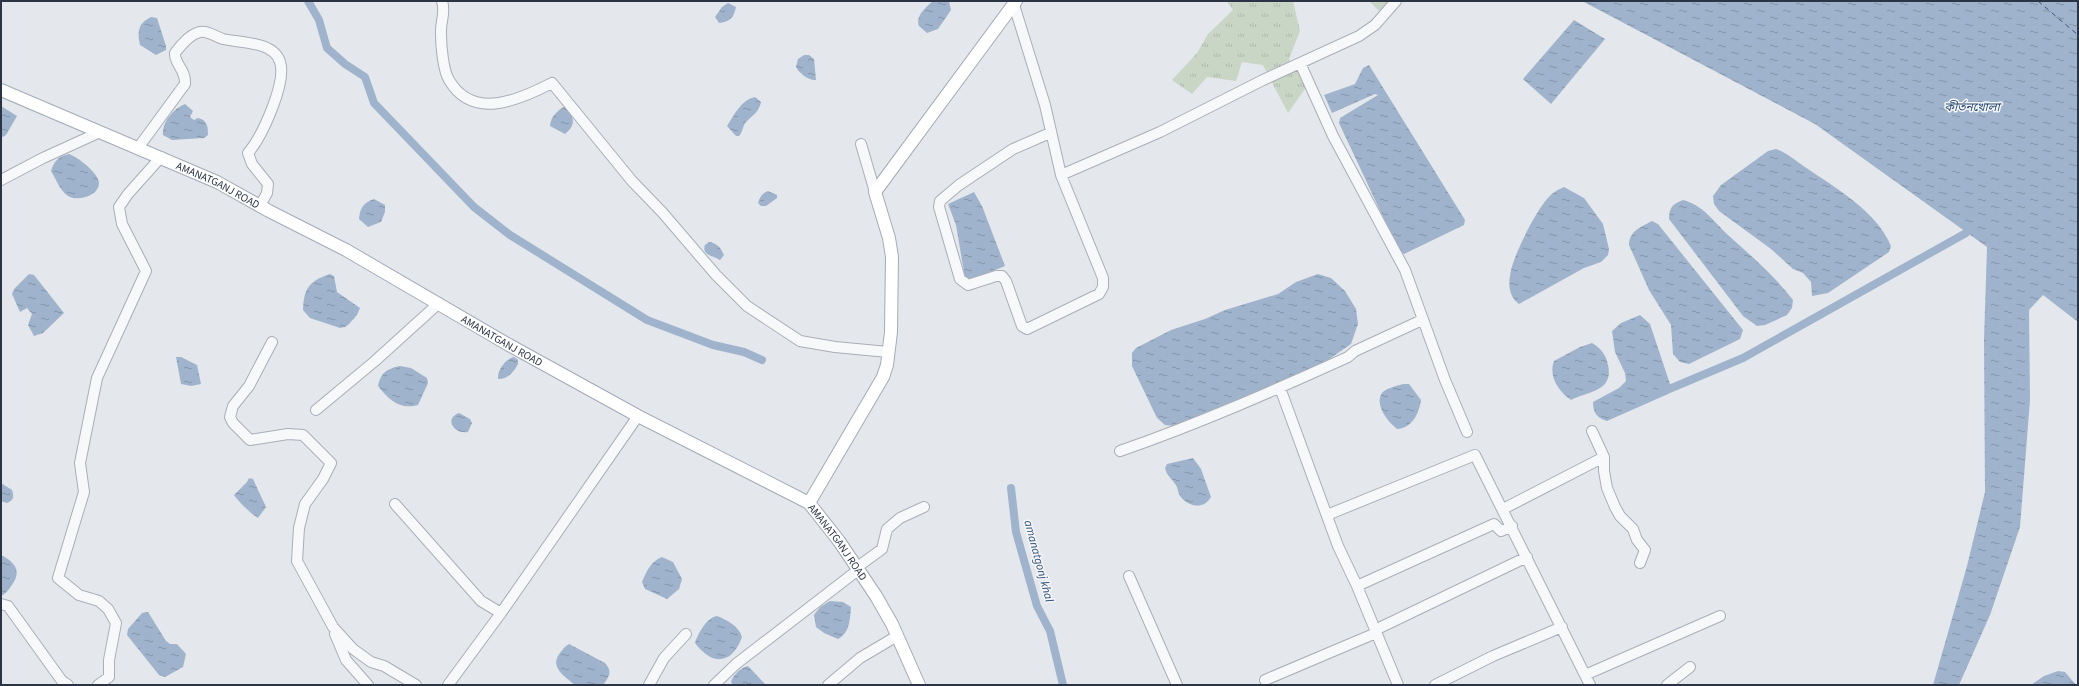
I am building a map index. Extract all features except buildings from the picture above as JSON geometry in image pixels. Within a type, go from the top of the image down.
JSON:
[{"type":"main road","points":[[809,503],[883,377],[893,312],[892,257],[889,238],[875,192],[1015,3]]},
{"type":"main road","name":"AMANATGANJ ROAD","points":[[1,90],[217,182],[346,250],[509,345],[638,416],[809,503],[839,541],[876,596],[920,685]]},
{"type":"street","points":[[442,1],[444,8],[440,32],[448,78],[462,96],[482,104],[511,102],[552,83],[632,181],[662,212],[716,275],[747,306],[800,341],[835,347],[888,352]]},
{"type":"street","points":[[1061,175],[1160,132],[1300,63],[1359,36],[1375,25],[1396,1]]},
{"type":"street","points":[[1015,3],[1044,105],[1061,175],[1103,278],[1103,287],[1099,294],[1027,329],[1022,326],[1006,281],[1002,276],[996,276],[968,285],[960,279],[939,207],[940,201],[959,185],[1000,157],[1013,149],[1050,133]]},
{"type":"street","points":[[138,148],[185,84],[186,75],[174,57],[175,53],[192,36],[200,32],[206,32],[224,39],[262,46],[273,51],[280,61],[281,73],[277,94],[260,138],[248,152],[252,164],[268,184],[267,193],[260,206]]},
{"type":"street","points":[[1300,63],[1333,136],[1405,270],[1422,320],[1467,432]]},
{"type":"street","points":[[1,180],[43,158],[100,132]]},
{"type":"street","points":[[861,144],[875,192]]},
{"type":"street","points":[[98,685],[109,676],[109,660],[116,623],[108,609],[99,601],[79,595],[58,578],[84,492],[80,464],[97,378],[146,271],[122,224],[120,207],[128,194],[161,157]]},
{"type":"street","points":[[316,410],[375,361],[439,303]]},
{"type":"street","points":[[1120,451],[1180,429],[1280,388],[1422,320]]},
{"type":"street","points":[[272,342],[248,386],[233,406],[230,417],[233,423],[250,440],[288,434],[303,435],[331,463],[324,479],[305,504],[299,528],[297,561],[333,627],[346,660],[368,685]]},
{"type":"street","points":[[1280,388],[1338,546],[1357,586],[1398,685]]},
{"type":"street","points":[[448,685],[501,613],[638,416]]},
{"type":"street","points":[[1592,431],[1604,456],[1604,471],[1607,488],[1615,507],[1620,516],[1632,529],[1637,540],[1645,550],[1640,563]]},
{"type":"street","points":[[1327,515],[1475,455],[1512,526],[1590,685]]},
{"type":"street","points":[[1503,509],[1604,456]]},
{"type":"street","points":[[395,504],[481,602],[501,613]]},
{"type":"street","points":[[714,685],[736,664],[882,549],[886,529],[900,518],[924,507]]},
{"type":"street","points":[[1357,586],[1494,524],[1501,531],[1512,526]]},
{"type":"street","points":[[1265,680],[1376,632],[1527,557]]},
{"type":"street","points":[[1129,576],[1177,685]]},
{"type":"street","points":[[1,604],[8,606],[63,684]]},
{"type":"street","points":[[1585,675],[1720,616]]},
{"type":"street","points":[[333,627],[353,650],[371,662],[384,666],[416,685]]},
{"type":"street","points":[[1435,685],[1493,656],[1562,627]]},
{"type":"street","points":[[649,685],[664,658],[686,634]]},
{"type":"street","points":[[828,685],[860,658],[897,636]]},
{"type":"street","points":[[1667,685],[1690,667]]},
{"type":"green space","points":[[1227,1],[1293,1],[1300,31],[1289,59],[1307,86],[1288,113],[1263,65],[1242,62],[1236,81],[1207,77],[1192,94],[1172,80],[1197,53],[1208,34],[1233,10]]},
{"type":"green space","points":[[1369,1],[1398,1],[1385,17]]},
{"type":"water","points":[[933,1],[949,1],[951,10],[938,29],[927,33],[919,26],[918,22],[922,12]]},
{"type":"water","name":"কীর্তনখোলা","points":[[1582,1],[2078,1],[2078,322],[2043,295],[2029,310],[2030,400],[2020,527],[1990,615],[1959,685],[1933,685],[1967,566],[1985,492],[1984,340],[1987,247],[1815,124]]},
{"type":"water","points":[[728,3],[736,7],[734,14],[729,20],[719,23],[715,17],[722,7]]},
{"type":"water","points":[[151,17],[157,18],[166,46],[166,50],[156,55],[140,45],[139,40],[141,25]]},
{"type":"water","points":[[1574,20],[1605,39],[1551,104],[1523,79]]},
{"type":"water","points":[[804,55],[809,55],[814,59],[816,80],[804,76],[796,67],[798,59]]},
{"type":"water","points":[[1369,65],[1465,220],[1464,225],[1404,254],[1398,249],[1339,123],[1340,118],[1378,95],[1375,94],[1332,113],[1324,95],[1355,84],[1363,68]]},
{"type":"water","points":[[755,97],[761,102],[759,108],[746,122],[739,136],[736,136],[727,126],[742,104]]},
{"type":"water","points":[[185,104],[193,111],[190,117],[194,120],[198,118],[201,119],[205,122],[208,129],[208,135],[204,138],[172,140],[163,135],[164,125],[169,116],[176,109]]},
{"type":"water","points":[[1,106],[17,116],[6,135],[1,138]]},
{"type":"water","points":[[565,106],[572,117],[573,124],[569,131],[565,134],[550,126],[555,114]]},
{"type":"water","points":[[1776,149],[1791,157],[1854,201],[1876,222],[1891,246],[1889,252],[1828,293],[1812,296],[1811,282],[1803,273],[1793,269],[1771,249],[1719,211],[1714,204],[1713,196],[1721,185],[1768,151]]},
{"type":"water","points":[[69,154],[83,162],[96,176],[99,184],[98,188],[91,195],[82,198],[72,198],[65,194],[58,185],[51,171],[57,160],[62,156]]},
{"type":"water","points":[[1564,187],[1584,198],[1603,224],[1609,249],[1608,255],[1601,262],[1584,268],[1519,304],[1512,295],[1509,284],[1512,268],[1519,247],[1547,199],[1553,193]]},
{"type":"water","points":[[768,191],[777,195],[777,198],[766,206],[761,206],[758,203],[763,194]]},
{"type":"water","points":[[974,192],[982,206],[1005,266],[970,280],[965,278],[956,225],[948,204]]},
{"type":"water","points":[[374,199],[385,205],[385,212],[381,222],[368,227],[359,219],[359,215],[365,204]]},
{"type":"water","points":[[1683,200],[1690,202],[1708,214],[1778,282],[1793,300],[1792,308],[1787,315],[1765,325],[1757,326],[1743,316],[1669,219],[1672,206]]},
{"type":"water","points":[[1652,221],[1658,224],[1743,330],[1740,339],[1689,364],[1680,362],[1673,354],[1671,325],[1649,290],[1629,245],[1633,233]]},
{"type":"water","points":[[709,242],[718,246],[722,250],[724,255],[720,260],[706,253],[704,248]]},
{"type":"water","points":[[29,274],[34,275],[64,313],[43,333],[34,336],[28,325],[32,314],[27,308],[20,312],[12,294],[14,289]]},
{"type":"water","points":[[330,274],[334,276],[337,292],[360,308],[357,315],[345,327],[340,328],[310,318],[303,310],[306,291],[309,286],[317,279]]},
{"type":"water","points":[[1318,274],[1331,278],[1345,291],[1356,309],[1358,324],[1351,344],[1322,364],[1216,411],[1174,426],[1165,425],[1157,418],[1132,366],[1132,353],[1136,348],[1171,330],[1205,319],[1225,310],[1278,294],[1296,282]]},
{"type":"water","points":[[1640,315],[1650,324],[1672,390],[1668,394],[1607,421],[1596,414],[1593,402],[1619,388],[1626,381],[1625,373],[1615,352],[1612,331],[1621,323]]},
{"type":"water","points":[[1592,343],[1603,352],[1606,358],[1609,374],[1607,380],[1604,385],[1598,389],[1571,400],[1562,393],[1556,383],[1552,372],[1554,361],[1580,347]]},
{"type":"water","points":[[176,357],[181,357],[197,365],[201,384],[191,386],[181,384]]},
{"type":"water","points":[[514,357],[518,360],[515,370],[508,376],[498,379],[502,366]]},
{"type":"water","points":[[400,366],[411,368],[427,378],[428,383],[418,405],[406,406],[395,403],[386,396],[378,386],[381,377],[385,372]]},
{"type":"water","points":[[1403,384],[1409,384],[1421,400],[1419,410],[1411,423],[1397,429],[1383,413],[1380,398],[1382,393],[1386,390]]},
{"type":"water","points":[[459,413],[470,419],[472,423],[468,432],[455,429],[451,422],[454,416]]},
{"type":"water","points":[[1193,458],[1201,469],[1211,497],[1204,504],[1196,506],[1183,500],[1165,468],[1167,464]]},
{"type":"water","points":[[249,478],[253,479],[266,507],[258,518],[245,508],[234,495]]},
{"type":"water","points":[[1,483],[12,490],[13,498],[7,503],[1,501]]},
{"type":"water","points":[[1,555],[16,567],[17,571],[12,585],[6,593],[1,596]]},
{"type":"water","points":[[662,557],[673,562],[682,579],[679,589],[667,599],[645,589],[642,582],[652,564]]},
{"type":"water","points":[[830,601],[843,602],[851,607],[850,621],[847,629],[838,639],[824,633],[816,627],[814,615],[820,607]]},
{"type":"water","points":[[148,612],[166,641],[170,644],[177,644],[186,654],[183,667],[165,677],[159,675],[127,635],[128,629],[142,613]]},
{"type":"water","points":[[717,616],[735,627],[742,637],[733,653],[721,659],[715,659],[708,656],[695,643],[700,631],[706,623],[713,617]]},
{"type":"water","points":[[569,644],[605,663],[609,669],[609,674],[603,685],[575,685],[559,671],[556,663],[557,658],[563,649]]},
{"type":"water","points":[[748,666],[766,685],[733,685],[731,682],[735,674],[742,668]]},
{"type":"water","points":[[2058,671],[2065,672],[2076,685],[2031,685],[2044,676]]},
{"type":"waterway","points":[[308,1],[319,20],[327,48],[345,64],[365,77],[374,103],[474,207],[510,235],[647,320],[713,345],[744,352],[762,360]]},
{"type":"waterway","points":[[1662,392],[1743,358],[1966,233]]},
{"type":"waterway","name":"amanatgonj khal","points":[[1011,488],[1016,532],[1037,606],[1050,631],[1063,685]]},
{"type":"ferry route","points":[[2038,1],[2078,35]]}]
